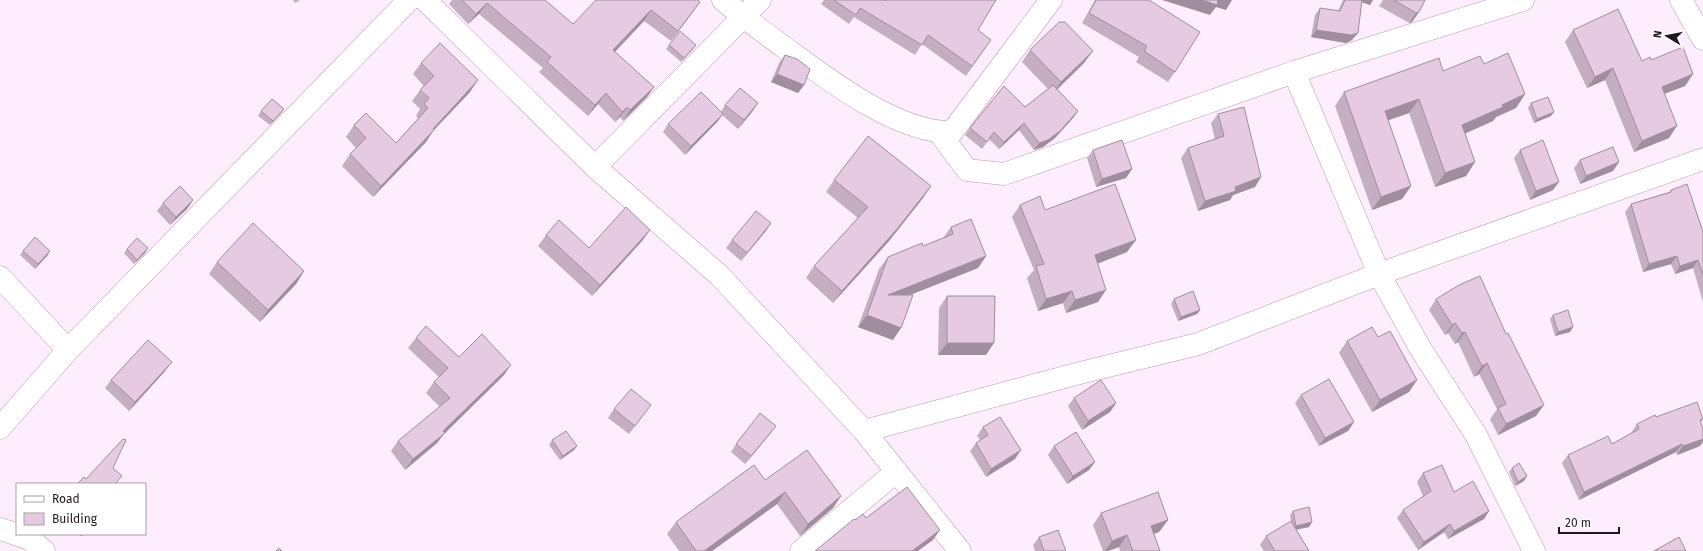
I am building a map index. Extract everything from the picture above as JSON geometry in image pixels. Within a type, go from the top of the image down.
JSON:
[{"type":"street","points":[[0,428],[68,350],[409,0]]},
{"type":"street","points":[[425,0],[595,167],[720,276],[864,431],[960,551]]},
{"type":"street","points":[[723,0],[743,17],[827,80],[902,122],[939,132],[952,132],[1050,0]]},
{"type":"street","points":[[595,167],[760,0]]},
{"type":"street","points":[[939,132],[967,170],[1004,174],[1294,72],[1523,0]]},
{"type":"street","points":[[1680,0],[1703,39]]},
{"type":"street","points":[[1294,72],[1379,274],[1420,348],[1476,435],[1534,551]]},
{"type":"street","points":[[864,431],[1080,372],[1198,344],[1379,274],[1703,159]]},
{"type":"street","points":[[0,277],[68,350]]},
{"type":"street","points":[[801,551],[896,472]]},
{"type":"street","points":[[0,529],[16,534]]},
{"type":"street","points":[[18,535],[30,539],[44,551]]},
{"type":"building","points":[[462,0],[545,0],[573,24],[596,0],[698,0],[700,2],[678,31],[651,10],[613,50],[654,87],[630,110],[627,107],[622,112],[606,93],[595,105],[547,62],[551,57],[487,3],[476,14]]},
{"type":"building","points":[[834,0],[996,0],[978,30],[991,40],[972,66],[928,35],[922,45],[860,8],[856,15]]},
{"type":"building","points":[[1096,0],[1149,0],[1200,32],[1175,72],[1144,51],[1147,46],[1089,13]]},
{"type":"building","points":[[1202,0],[1218,0],[1217,5]]},
{"type":"building","points":[[1345,0],[1362,0],[1358,33],[1351,35],[1316,30],[1320,8],[1340,11]]},
{"type":"building","points":[[1394,0],[1425,0],[1419,12],[1416,13]]},
{"type":"building","points":[[1618,9],[1642,61],[1650,57],[1651,60],[1683,47],[1693,74],[1662,87],[1677,126],[1642,141],[1613,68],[1595,77],[1573,30]]},
{"type":"building","points":[[1059,22],[1065,22],[1093,51],[1061,82],[1030,50]]},
{"type":"building","points":[[680,31],[696,45],[684,58],[669,45]]},
{"type":"building","points":[[440,43],[478,80],[433,129],[434,130],[381,186],[350,154],[366,138],[354,125],[366,113],[396,143],[428,108],[424,104],[429,98],[420,90],[434,76],[421,63]]},
{"type":"building","points":[[1508,53],[1525,94],[1502,105],[1503,107],[1462,125],[1475,162],[1445,173],[1419,99],[1385,111],[1411,186],[1381,197],[1344,92],[1439,58],[1443,71],[1480,56],[1484,64]]},
{"type":"building","points":[[785,55],[797,59],[810,69],[804,85],[777,74]]},
{"type":"building","points":[[1053,85],[1078,111],[1060,131],[1048,140],[1039,143],[1024,123],[1004,142],[994,132],[987,142],[970,128],[1004,86],[1025,107]]},
{"type":"building","points":[[740,88],[758,103],[744,120],[725,105]]},
{"type":"building","points":[[701,92],[723,114],[691,146],[668,124]]},
{"type":"building","points":[[1548,97],[1554,112],[1537,119],[1531,103]]},
{"type":"building","points":[[272,99],[284,109],[273,121],[261,111]]},
{"type":"building","points":[[1244,107],[1261,177],[1235,187],[1236,191],[1205,201],[1188,148],[1224,136],[1218,114]]},
{"type":"building","points":[[868,136],[931,186],[897,229],[842,291],[814,266],[868,207],[834,180]]},
{"type":"building","points":[[1122,140],[1132,169],[1102,179],[1093,150]]},
{"type":"building","points":[[1543,140],[1559,182],[1536,191],[1520,150]]},
{"type":"building","points":[[1613,147],[1619,162],[1586,176],[1580,160]]},
{"type":"building","points":[[1115,184],[1136,240],[1095,255],[1106,290],[1075,300],[1072,291],[1046,299],[1036,266],[1044,264],[1020,205],[1040,196],[1045,210]]},
{"type":"building","points":[[1687,184],[1703,232],[1703,275],[1698,260],[1680,266],[1677,256],[1649,264],[1631,204],[1671,192],[1671,190]]},
{"type":"building","points":[[180,186],[193,200],[176,217],[163,203]]},
{"type":"building","points":[[626,207],[650,230],[600,285],[546,235],[559,220],[589,248]]},
{"type":"building","points":[[756,211],[771,223],[747,253],[732,240]]},
{"type":"building","points":[[971,219],[986,256],[888,295],[913,295],[901,328],[867,315],[888,257],[922,243],[923,246],[953,234],[951,227]]},
{"type":"building","points":[[253,223],[304,271],[268,310],[217,262]]},
{"type":"building","points":[[35,237],[50,251],[38,264],[23,251]]},
{"type":"building","points":[[137,238],[148,248],[137,260],[127,249]]},
{"type":"building","points":[[1480,276],[1506,334],[1508,333],[1544,405],[1506,424],[1498,408],[1506,404],[1487,363],[1482,366],[1465,332],[1462,333],[1455,323],[1452,325],[1436,299],[1459,285]]},
{"type":"building","points":[[1193,291],[1200,310],[1181,317],[1174,299]]},
{"type":"building","points":[[947,296],[995,296],[994,343],[947,343]]},
{"type":"building","points":[[1568,310],[1573,327],[1558,332],[1553,315]]},
{"type":"building","points":[[426,326],[459,357],[482,334],[511,365],[443,431],[445,433],[413,459],[398,441],[450,398],[434,382],[448,368],[416,338]]},
{"type":"building","points":[[1372,327],[1378,337],[1390,331],[1417,380],[1380,400],[1347,341]]},
{"type":"building","points":[[148,340],[172,362],[135,402],[111,380]]},
{"type":"building","points":[[1329,379],[1354,422],[1325,438],[1301,395]]},
{"type":"building","points":[[1101,380],[1116,403],[1088,421],[1074,398]]},
{"type":"building","points":[[631,389],[651,405],[635,426],[614,409]]},
{"type":"building","points":[[1697,402],[1703,419],[1700,420],[1703,429],[1703,439],[1683,446],[1682,444],[1584,492],[1568,455],[1608,436],[1612,444],[1639,429],[1637,424],[1655,415],[1656,417]]},
{"type":"building","points":[[760,413],[776,426],[751,456],[736,444]]},
{"type":"building","points":[[1000,417],[1021,450],[991,469],[976,443],[988,435],[983,427]]},
{"type":"building","points":[[566,431],[577,446],[563,456],[552,440]]},
{"type":"building","points":[[1076,432],[1095,462],[1073,476],[1054,446]]},
{"type":"building","points":[[123,439],[126,440],[113,468],[122,476],[116,483],[78,483],[84,477],[86,479]]},
{"type":"building","points":[[807,450],[841,496],[808,524],[785,492],[704,551],[696,551],[676,522],[754,465],[765,480]]},
{"type":"building","points":[[1519,463],[1527,476],[1518,482],[1512,468]]},
{"type":"building","points":[[1442,465],[1454,492],[1473,481],[1489,511],[1454,531],[1450,524],[1424,542],[1403,510],[1431,491],[1423,473]]},
{"type":"building","points":[[907,487],[940,530],[912,551],[815,551],[854,519],[855,520],[863,514],[866,518]]},
{"type":"building","points":[[1158,492],[1168,520],[1151,526],[1160,551],[1133,551],[1127,535],[1112,541],[1101,513]]},
{"type":"building","points":[[1309,507],[1312,522],[1296,526],[1293,511]]},
{"type":"building","points":[[1291,521],[1309,551],[1275,551],[1266,536]]},
{"type":"building","points":[[1058,530],[1066,551],[1044,551],[1039,537]]},
{"type":"building","points":[[1679,537],[1686,551],[1654,551]]}]
